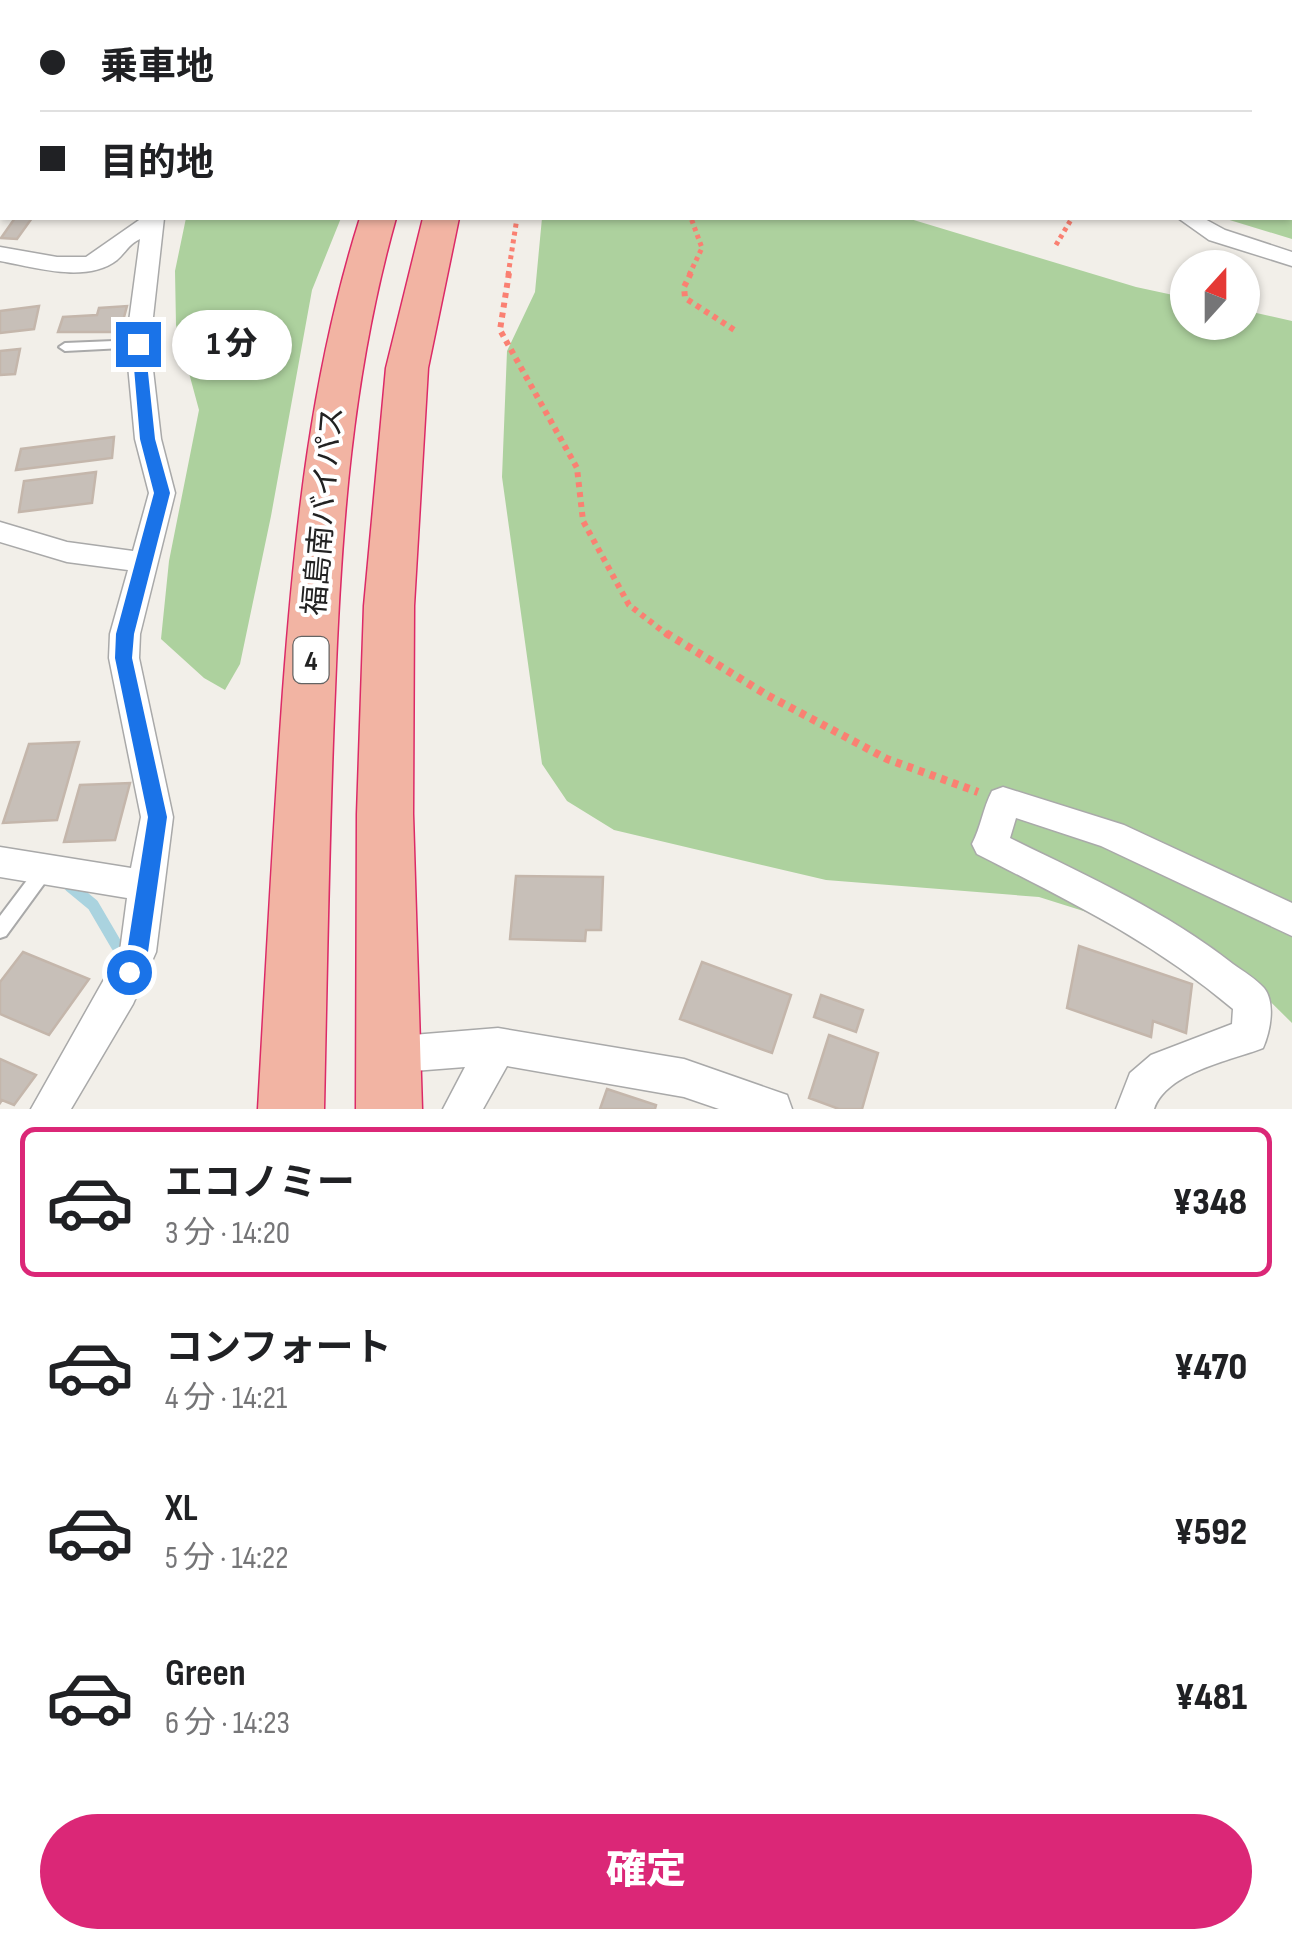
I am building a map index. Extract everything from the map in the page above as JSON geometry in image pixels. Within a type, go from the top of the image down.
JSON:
[{"type":"highway","name":"福島南バイパス","points":[[291,1109],[322,467],[354,297],[377,220]]},
{"type":"highway","points":[[389,1109],[385,814],[392,570],[408,368],[441,220]]},
{"type":"street","points":[[1192,220],[1217,235],[1292,258]]},
{"type":"street","points":[[0,254],[57,264],[90,264],[151,222]]},
{"type":"street","points":[[50,1109],[120,992],[138,952],[157,817],[124,658],[125,634],[162,493],[148,439],[138,344],[151,222]]},
{"type":"street","points":[[0,532],[67,552],[143,562]]},
{"type":"street","points":[[1135,1109],[1143,1086],[1164,1068],[1250,1035],[1252,1001],[1196,956],[1135,917],[989,844],[997,831],[1003,801],[1041,808],[1091,828],[1292,920]]},
{"type":"street","points":[[0,862],[145,886]]},
{"type":"street","points":[[462,1109],[498,1046]]},
{"type":"street","points":[[388,1055],[498,1046],[684,1078],[774,1109]]},
{"type":"lane","points":[[65,347],[138,344]]},
{"type":"lane","points":[[0,930],[46,867]]},
{"type":"path","points":[[517,220],[500,330],[576,468],[584,521],[628,604],[678,643],[888,759],[1003,801]]},
{"type":"path","points":[[691,220],[702,248],[684,286],[685,298],[736,331]]},
{"type":"path","points":[[1056,245],[1071,220]]},
{"type":"green space","points":[[186,220],[340,220],[312,290],[240,664],[225,690],[204,678],[161,639],[169,561],[199,410],[176,325],[175,271]]},
{"type":"green space","points":[[542,220],[914,220],[1170,294],[1170,340],[1260,340],[1260,314],[1292,321],[1292,1023],[1223,955],[1039,897],[826,880],[614,830],[567,801],[542,764],[502,477],[507,351],[535,292]]},
{"type":"green space","points":[[1230,220],[1292,220],[1292,239]]},
{"type":"building","points":[[14,220],[31,220],[17,239],[1,238]]},
{"type":"building","points":[[39,306],[34,329],[0,333],[0,311]]},
{"type":"building","points":[[127,306],[120,332],[58,332],[63,317],[97,315],[99,308]]},
{"type":"building","points":[[20,349],[15,374],[0,375],[0,351]]},
{"type":"building","points":[[114,437],[112,458],[16,470],[21,449]]},
{"type":"building","points":[[96,472],[92,503],[19,512],[24,481]]},
{"type":"building","points":[[79,742],[57,820],[3,823],[29,744]]},
{"type":"building","points":[[130,783],[115,840],[64,842],[80,785]]},
{"type":"building","points":[[516,876],[603,877],[601,930],[586,930],[585,941],[510,939]]},
{"type":"building","points":[[1079,946],[1192,984],[1186,1033],[1153,1021],[1151,1037],[1067,1008]]},
{"type":"building","points":[[23,952],[89,979],[49,1035],[0,1014],[0,982]]},
{"type":"building","points":[[702,962],[791,995],[772,1053],[680,1019]]},
{"type":"building","points":[[821,995],[863,1010],[856,1032],[814,1017]]},
{"type":"building","points":[[829,1035],[878,1053],[862,1109],[839,1109],[809,1098]]},
{"type":"building","points":[[0,1059],[36,1075],[14,1105],[2,1100],[0,1103]]},
{"type":"building","points":[[607,1089],[656,1105],[655,1109],[600,1109]]},
{"type":"waterway","points":[[70,886],[93,905],[117,946]]},
{"type":"route","points":[[129,972],[138,952],[157,817],[144,739],[124,658],[125,634],[162,493],[148,439],[138,344]]}]
